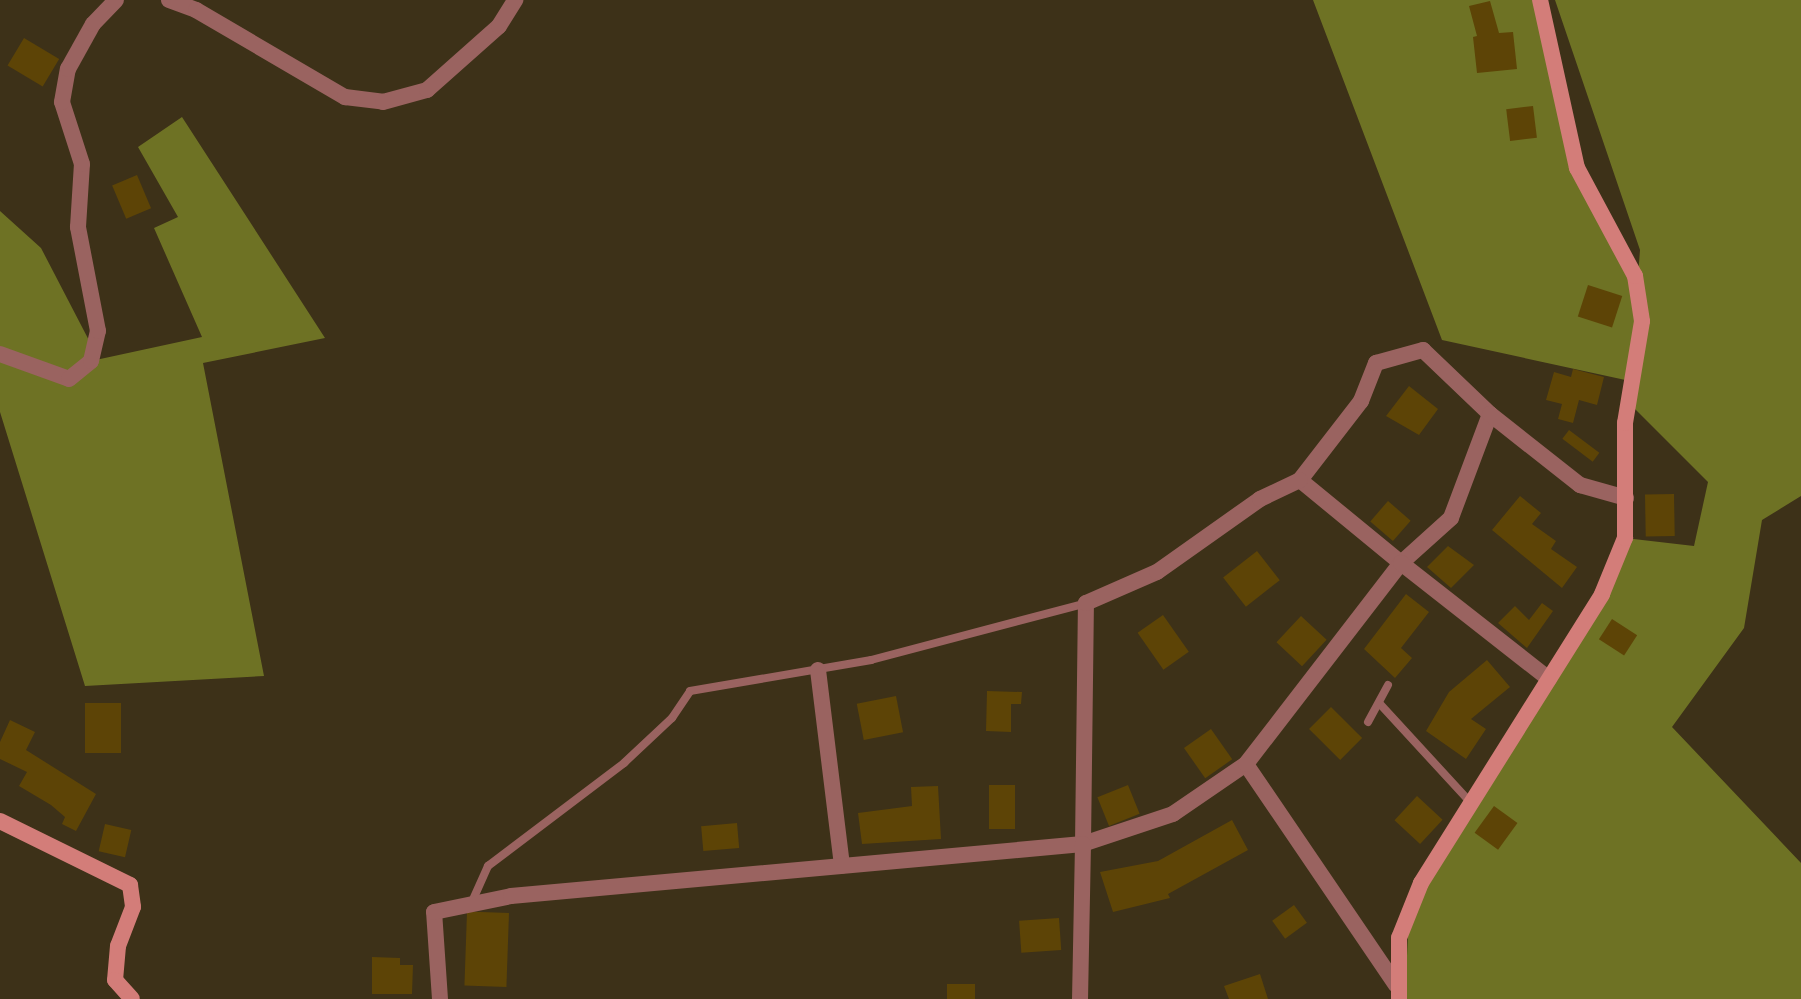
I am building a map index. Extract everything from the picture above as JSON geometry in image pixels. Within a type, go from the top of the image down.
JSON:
[{"type":"street","points":[[0,354],[69,379],[91,361],[98,331],[78,227],[82,164],[62,102],[68,69],[93,24],[116,0]]},
{"type":"street","points":[[169,0],[196,10],[345,97],[383,102],[427,90],[499,26],[515,0]]},
{"type":"street","points":[[1398,992],[1404,925],[1421,883],[1602,594],[1625,538],[1625,423],[1642,321],[1635,276],[1577,168],[1540,0]]},
{"type":"street","points":[[1080,999],[1086,603],[1157,572],[1260,499],[1300,480],[1361,401],[1376,363],[1423,350],[1490,414],[1580,485],[1626,498]]},
{"type":"street","points":[[440,999],[434,912],[511,896],[1083,844],[1173,814],[1246,764],[1401,563],[1451,518],[1490,414]]},
{"type":"street","points":[[1300,480],[1549,679]]},
{"type":"street","points":[[818,670],[842,866]]},
{"type":"street","points":[[1246,764],[1398,992]]},
{"type":"street","points":[[0,821],[130,885],[133,907],[118,946],[115,980],[132,999]]},
{"type":"lane","points":[[470,904],[488,866],[624,763],[672,718],[690,691],[818,670],[1086,603]]},
{"type":"lane","points":[[1368,722],[1388,685]]},
{"type":"lane","points":[[1380,704],[1471,803]]},
{"type":"shaded area","points":[[1313,0],[1537,0],[1570,147],[1635,276],[1635,316],[1640,250],[1555,0],[1801,0],[1801,496],[1762,520],[1744,628],[1672,727],[1801,863],[1801,999],[1405,999],[1409,912],[1602,595],[1625,538],[1694,546],[1708,482],[1629,403],[1630,381],[1442,340]]},
{"type":"shaded area","points":[[182,117],[325,338],[203,363],[264,676],[85,686],[0,412],[0,211],[41,248],[94,350],[91,361],[202,337],[154,228],[178,217],[138,147]]},
{"type":"building","points":[[1490,1],[1499,33],[1513,32],[1517,69],[1477,73],[1473,37],[1477,36],[1469,6]]},
{"type":"building","points":[[24,38],[59,59],[43,87],[8,65]]},
{"type":"building","points":[[1533,106],[1537,138],[1510,141],[1506,109]]},
{"type":"building","points":[[137,175],[151,208],[126,219],[112,186]]},
{"type":"building","points":[[1588,285],[1622,296],[1612,328],[1578,316]]},
{"type":"building","points":[[1573,369],[1604,377],[1597,405],[1579,400],[1573,423],[1558,419],[1562,404],[1546,400],[1554,372],[1571,377]]},
{"type":"building","points":[[1409,386],[1438,409],[1419,435],[1386,416]]},
{"type":"building","points":[[1569,430],[1599,453],[1593,462],[1562,439]]},
{"type":"building","points":[[1674,494],[1675,536],[1646,536],[1645,495]]},
{"type":"building","points":[[1520,496],[1541,513],[1532,524],[1556,541],[1551,549],[1577,567],[1562,588],[1492,530]]},
{"type":"building","points":[[1388,501],[1411,521],[1393,541],[1370,521]]},
{"type":"building","points":[[1448,546],[1474,565],[1451,588],[1427,567]]},
{"type":"building","points":[[1257,551],[1280,580],[1246,607],[1223,577]]},
{"type":"building","points":[[1406,594],[1429,612],[1401,648],[1412,658],[1395,678],[1364,649]]},
{"type":"building","points":[[1542,603],[1553,611],[1527,648],[1498,623],[1515,606],[1529,620]]},
{"type":"building","points":[[1163,615],[1189,652],[1163,670],[1138,633]]},
{"type":"building","points":[[1301,616],[1327,640],[1302,666],[1276,642]]},
{"type":"building","points":[[1612,619],[1637,635],[1624,655],[1599,639]]},
{"type":"building","points":[[1487,660],[1510,687],[1471,719],[1486,729],[1466,759],[1426,731],[1449,692]]},
{"type":"building","points":[[987,691],[1022,692],[1021,704],[1011,704],[1011,732],[986,731]]},
{"type":"building","points":[[896,696],[903,732],[864,740],[857,704]]},
{"type":"building","points":[[85,703],[121,703],[121,753],[85,753]]},
{"type":"building","points":[[1331,707],[1362,738],[1340,760],[1309,729]]},
{"type":"building","points":[[10,720],[35,732],[26,750],[96,794],[76,831],[62,824],[65,817],[51,805],[19,786],[27,772],[0,759],[0,742]]},
{"type":"building","points":[[1211,729],[1232,759],[1205,778],[1184,748]]},
{"type":"building","points":[[989,785],[1015,785],[1015,829],[989,829]]},
{"type":"building","points":[[1128,785],[1140,814],[1109,826],[1097,797]]},
{"type":"building","points":[[938,786],[941,839],[862,844],[858,813],[912,806],[911,787]]},
{"type":"building","points":[[1417,796],[1443,820],[1420,844],[1394,820]]},
{"type":"building","points":[[1494,806],[1517,823],[1498,850],[1475,833]]},
{"type":"building","points":[[1232,820],[1248,850],[1168,894],[1170,898],[1113,912],[1100,872],[1158,861]]},
{"type":"building","points":[[737,823],[739,848],[703,851],[701,826]]},
{"type":"building","points":[[105,824],[131,830],[125,857],[99,851]]},
{"type":"building","points":[[1294,905],[1307,923],[1285,939],[1272,921]]},
{"type":"building","points":[[467,912],[509,913],[506,987],[464,985]]},
{"type":"building","points":[[1059,918],[1061,950],[1021,953],[1019,921]]},
{"type":"building","points":[[372,957],[400,958],[400,965],[413,965],[412,994],[372,994]]},
{"type":"building","points":[[1260,974],[1268,999],[1229,999],[1224,986]]},
{"type":"building","points":[[947,984],[975,984],[975,999],[947,999]]}]
